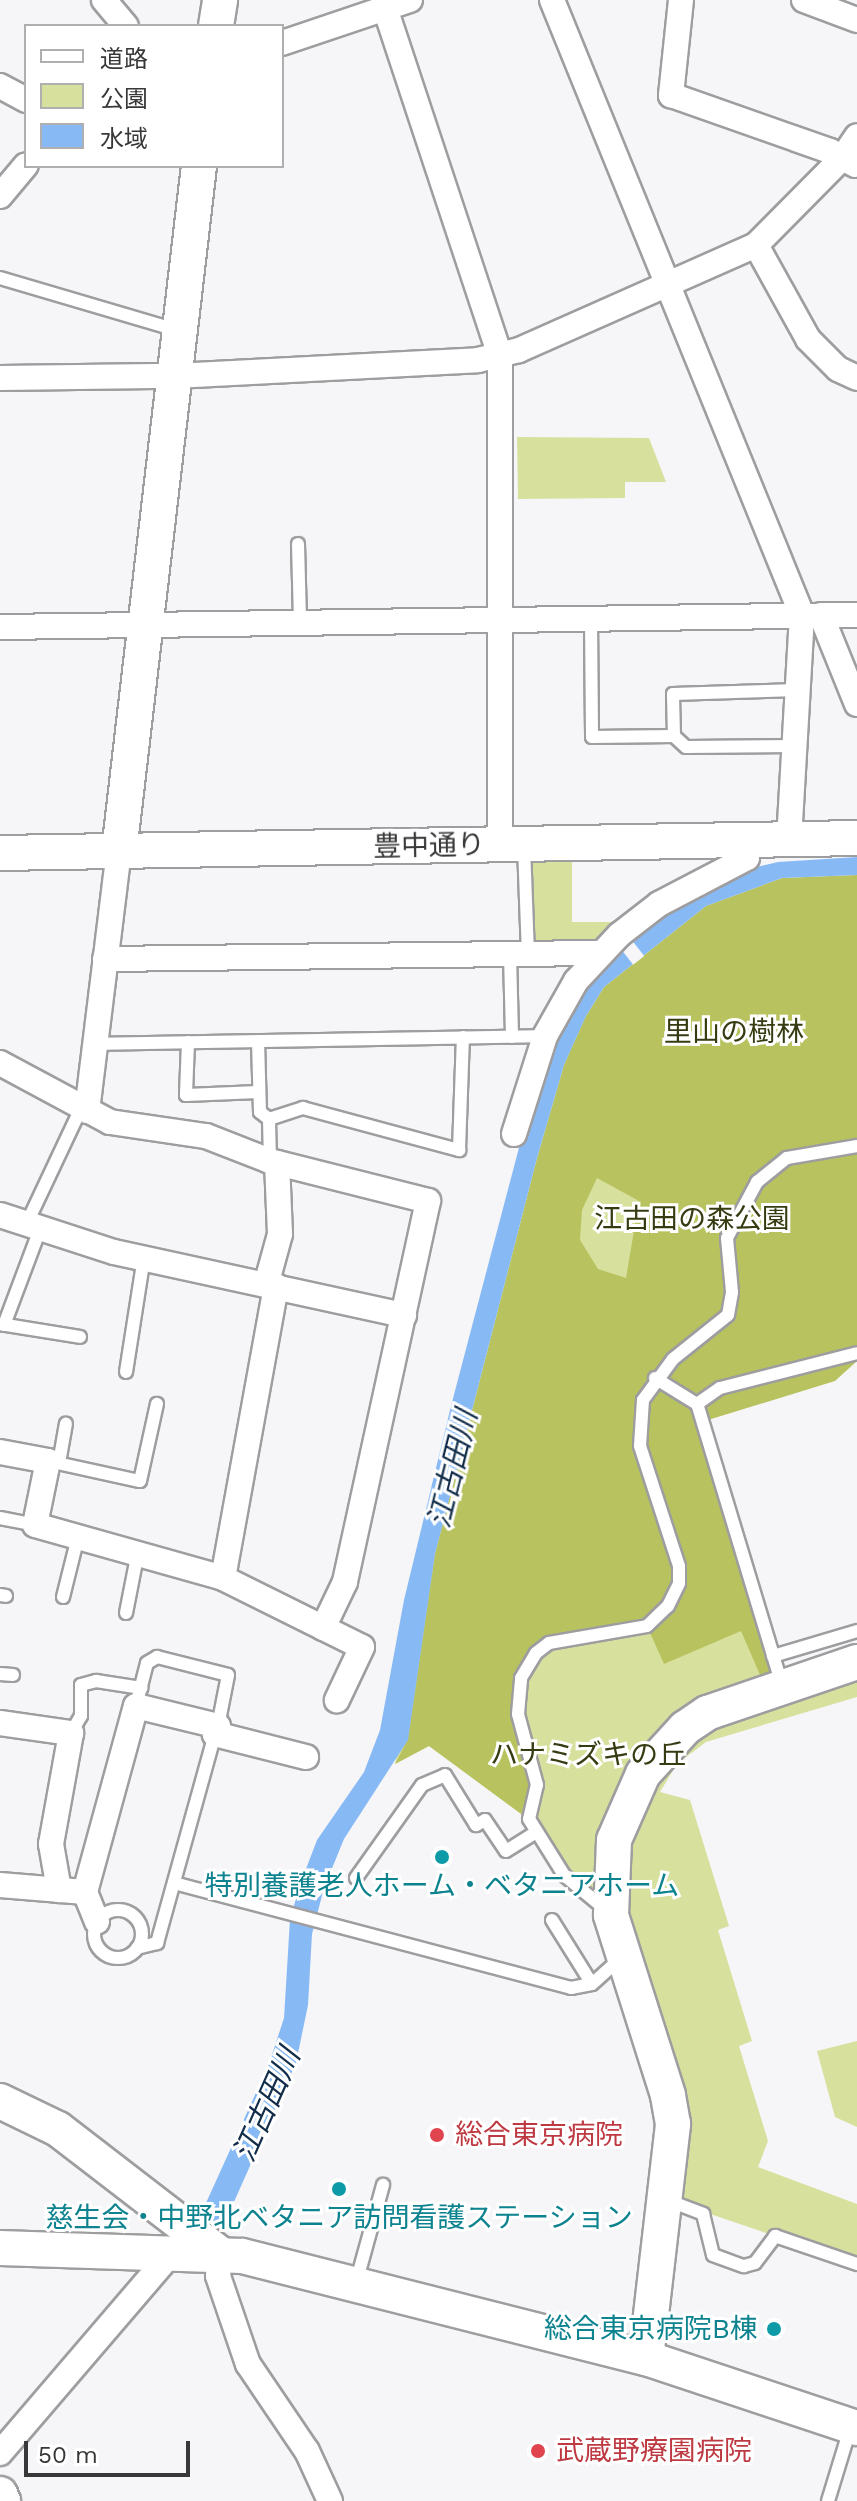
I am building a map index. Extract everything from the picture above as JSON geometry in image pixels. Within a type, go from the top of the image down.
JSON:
[{"type":"street","points":[[104,0],[124,24]]},
{"type":"street","points":[[216,24],[220,0]]},
{"type":"street","points":[[284,42],[410,0]]},
{"type":"street","points":[[552,0],[811,615],[857,704]]},
{"type":"street","points":[[681,0],[671,95],[850,161]]},
{"type":"street","points":[[804,0],[857,20]]},
{"type":"street","points":[[385,8],[500,356],[501,620],[512,844]]},
{"type":"street","points":[[0,86],[24,99]]},
{"type":"street","points":[[0,378],[175,376],[500,356],[756,245],[850,161],[857,136]]},
{"type":"street","points":[[0,196],[24,167]]},
{"type":"street","points":[[84,1109],[119,852],[199,168]]},
{"type":"street","points":[[756,245],[808,339],[838,369],[857,378]]},
{"type":"street","points":[[789,840],[797,690],[811,615]]},
{"type":"street","points":[[0,627],[857,615]]},
{"type":"street","name":"豊中通り","points":[[0,853],[857,838]]},
{"type":"street","points":[[514,1134],[545,1036],[562,1001],[601,953],[659,904],[747,858],[746,841]]},
{"type":"street","points":[[105,959],[601,953]]},
{"type":"street","points":[[0,1063],[110,1122],[206,1136],[274,1162],[428,1201],[345,1582],[323,1628]]},
{"type":"street","points":[[223,1578],[280,1234],[274,1162]]},
{"type":"street","points":[[0,1215],[144,1257],[404,1315]]},
{"type":"street","points":[[0,1452],[53,1462],[35,1525],[223,1578],[362,1647],[337,1700]]},
{"type":"street","points":[[646,2358],[673,2124],[668,2095],[611,1915],[614,1840],[643,1774],[662,1749],[707,1713],[778,1670],[857,1662]]},
{"type":"street","points":[[97,1922],[85,1892],[138,1697],[217,1730],[306,1757]]},
{"type":"street","points":[[0,1723],[71,1733],[51,1844],[59,1890]]},
{"type":"street","points":[[0,1885],[85,1892]]},
{"type":"street","points":[[0,2101],[58,2129],[198,2245],[218,2276],[248,2364],[307,2451],[330,2501]]},
{"type":"street","points":[[0,2453],[198,2245]]},
{"type":"street","points":[[0,2248],[198,2245],[646,2358],[854,2427]]},
{"type":"street","points":[[0,2494],[3,2501]]},
{"type":"lane","points":[[0,278],[180,331]]},
{"type":"lane","points":[[298,544],[300,622]]},
{"type":"lane","points":[[591,619],[592,737],[674,736],[686,747],[794,746]]},
{"type":"lane","points":[[674,736],[673,694],[797,690]]},
{"type":"lane","points":[[512,844],[519,954],[512,1037]]},
{"type":"lane","points":[[95,1044],[545,1036]]},
{"type":"lane","points":[[269,1119],[303,1108],[459,1150],[463,1037]]},
{"type":"lane","points":[[258,1041],[260,1112],[269,1119],[274,1162]]},
{"type":"lane","points":[[188,1042],[186,1095],[258,1092]]},
{"type":"lane","points":[[80,1337],[2,1325],[34,1226],[84,1109]]},
{"type":"lane","points":[[611,1915],[564,1875],[529,1819],[537,1785],[534,1764],[518,1714],[517,1695],[527,1666],[549,1643],[647,1626],[661,1617],[679,1583],[675,1550],[640,1446],[643,1400],[655,1378],[728,1315],[732,1292],[727,1238],[757,1182],[787,1158],[857,1146]]},
{"type":"lane","points":[[126,1372],[144,1257]]},
{"type":"lane","points":[[697,1404],[720,1388],[857,1353]]},
{"type":"lane","points":[[655,1378],[697,1404],[778,1670],[857,1631]]},
{"type":"lane","points":[[66,1424],[53,1462],[140,1481],[157,1404]]},
{"type":"lane","points":[[0,1518],[35,1525]]},
{"type":"lane","points":[[63,1597],[78,1537]]},
{"type":"lane","points":[[126,1613],[138,1552]]},
{"type":"lane","points":[[71,1733],[81,1716],[81,1685],[96,1681],[138,1697],[147,1663],[157,1657],[228,1675],[217,1730],[157,1943],[115,1958],[101,1951],[94,1937],[97,1922],[109,1912],[131,1914],[140,1926],[137,1948]]},
{"type":"lane","points":[[356,1878],[422,1785],[445,1775],[476,1825],[485,1820],[506,1851],[537,1832]]},
{"type":"lane","points":[[174,1883],[326,1926],[571,1988],[592,1984],[624,1956]]},
{"type":"lane","points":[[552,1920],[592,1984]]},
{"type":"lane","points":[[356,2283],[383,2185]]},
{"type":"lane","points":[[666,2199],[703,2214],[712,2233],[709,2250],[744,2266],[755,2263],[775,2236],[857,2264]]},
{"type":"lane","points":[[828,2501],[854,2427]]},
{"type":"green space","points":[[517,437],[649,438],[666,482],[625,482],[625,498],[518,499]]},
{"type":"green space","points":[[572,859],[572,922],[614,922],[596,942],[535,943],[531,860]]},
{"type":"green space","name":"江古田の森公園","points":[[857,875],[857,1361],[697,1404],[782,1684],[857,1662],[857,1697],[706,1742],[677,1764],[660,1792],[690,1800],[729,1926],[718,1930],[752,2041],[739,2046],[768,2141],[758,2167],[857,2204],[857,2264],[666,2199],[671,2161],[611,1915],[564,1875],[528,1819],[429,1746],[395,1764],[435,1554],[564,1065],[586,1016]]},
{"type":"green space","name":"江古田の森公園","points":[[857,875],[857,1361],[835,1381],[708,1420],[705,1410],[782,1685],[767,1691],[741,1631],[664,1664],[647,1626],[577,1639],[536,1653],[517,1695],[534,1764],[528,1819],[429,1746],[395,1764],[408,1739],[435,1554],[537,1158],[564,1065],[586,1016],[604,987],[706,906],[782,878]],"holes":[[[597,1178],[639,1201],[626,1278],[598,1269],[580,1240],[582,1210]]]},
{"type":"green space","points":[[857,2041],[857,2127],[835,2117],[817,2051]]},
{"type":"water","name":"江古田川","points":[[857,857],[857,875],[782,878],[706,906],[604,987],[586,1016],[564,1065],[537,1158],[435,1554],[408,1740],[344,1839],[324,1888],[312,1934],[308,2005],[296,2063],[221,2231],[201,2214],[269,2064],[284,2018],[290,1919],[301,1882],[317,1840],[364,1772],[380,1730],[404,1600],[451,1406],[531,1102],[565,1008],[636,931],[739,871],[778,862]]},
{"type":"pier","points":[[627,934],[644,956],[633,965],[616,943]]},
{"type":"place","name":"特別養護老人ホーム・ベタニアホーム","points":[[442,1857]]},
{"type":"place","name":"総合東京病院","points":[[437,2135]]},
{"type":"place","name":"慈生会・中野北ベタニア訪問看護ステーション","points":[[339,2189]]},
{"type":"place","name":"総合東京病院B棟","points":[[774,2329]]},
{"type":"place","name":"武蔵野療園病院","points":[[538,2451]]},
{"type":"park label","name":"里山の樹林","points":[[734,1032]]},
{"type":"park label","name":"ハナミズキの丘","points":[[588,1755]]}]
